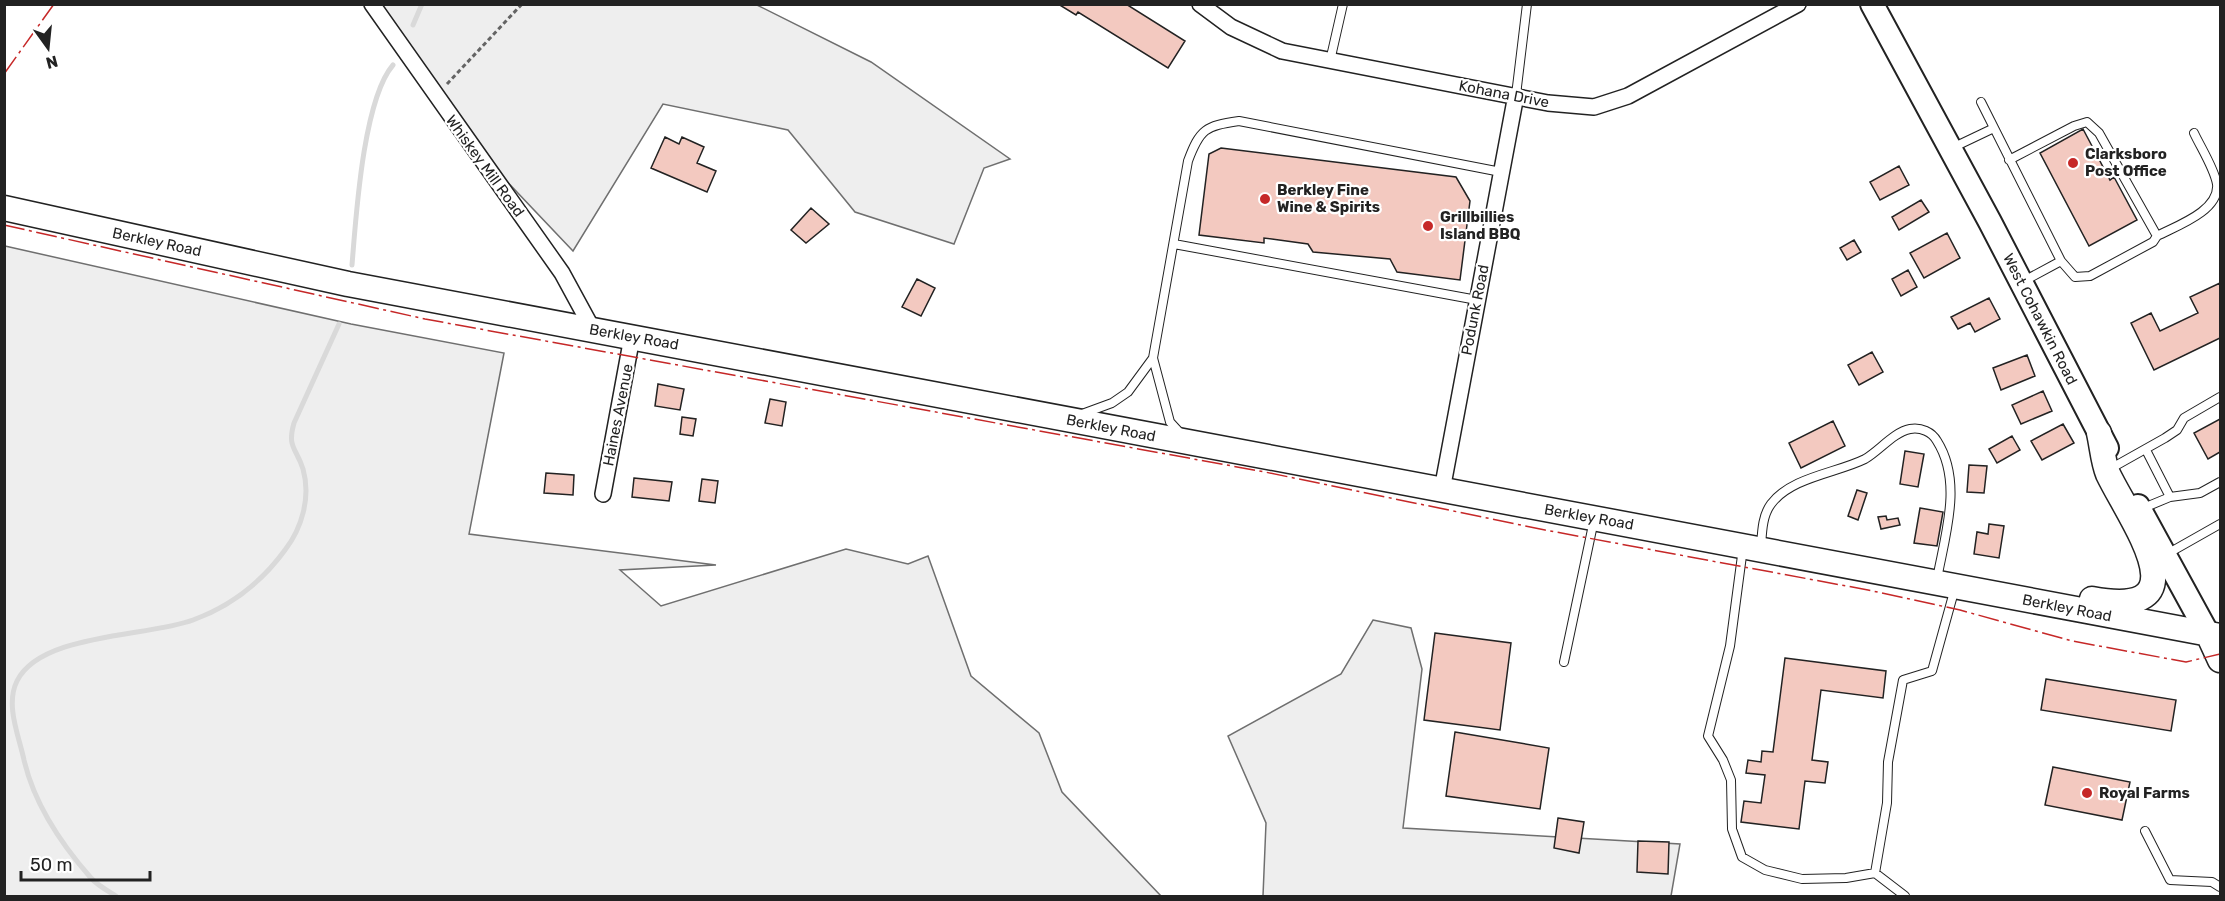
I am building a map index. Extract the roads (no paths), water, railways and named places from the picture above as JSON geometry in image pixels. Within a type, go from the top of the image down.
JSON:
[{"type":"main road","name":"West Cohawkin Road","points":[[1872,4],[2099,433]]},
{"type":"main road","name":"Berkley Road","points":[[4,208],[348,284],[2214,635]]},
{"type":"main road","points":[[2099,433],[2112,469],[2159,559],[2214,635],[2220,660]]},
{"type":"main road","points":[[1983,592],[2023,586],[2098,600],[2124,602],[2140,599],[2155,581],[2159,559]]},
{"type":"street","name":"Whiskey Mill Road","points":[[372,4],[562,273],[593,330]]},
{"type":"street","name":"Kohana Drive","points":[[1200,4],[1231,27],[1282,51],[1548,103],[1594,107],[1628,96],[1798,4]]},
{"type":"street","name":"Podunk Road","points":[[1442,490],[1516,95]]},
{"type":"street","name":"Haines Avenue","points":[[603,494],[632,337]]},
{"type":"lane","points":[[1330,61],[1343,4]]},
{"type":"lane","points":[[1516,95],[1527,4]]},
{"type":"lane","points":[[1981,102],[2061,261],[2075,277],[2090,276],[2153,242],[2157,236],[2209,206],[2216,195],[2217,183],[2194,133]]},
{"type":"lane","points":[[1191,444],[1170,422],[1153,358],[1188,160],[1198,136],[1217,124],[1239,121],[1501,172]]},
{"type":"lane","points":[[2009,160],[2086,122],[2099,134],[2157,236]]},
{"type":"lane","points":[[1949,149],[1994,128]]},
{"type":"lane","points":[[1174,244],[1477,300]]},
{"type":"lane","points":[[2021,283],[2061,261]]},
{"type":"lane","points":[[1067,420],[1112,403],[1128,392],[1153,358]]},
{"type":"lane","points":[[2112,469],[2177,430],[2184,418],[2220,398]]},
{"type":"lane","points":[[1875,873],[1887,803],[1888,762],[1903,680],[1932,671],[1946,585],[1951,498],[1950,473],[1944,452],[1934,437],[1922,429],[1909,429],[1868,457],[1844,469],[1786,491],[1771,504],[1752,548],[1708,736],[1723,760],[1731,780],[1732,829],[1742,857],[1765,870],[1802,879],[1846,878],[1875,873],[1905,897]]},
{"type":"lane","points":[[2146,450],[2170,497]]},
{"type":"lane","points":[[2135,512],[2170,497],[2200,493],[2220,482]]},
{"type":"lane","points":[[1564,662],[1594,519]]},
{"type":"lane","points":[[2159,559],[2219,528]]},
{"type":"lane","points":[[2145,831],[2170,880],[2212,882],[2220,887]]},
{"type":"waterway","points":[[413,25],[422,4]]},
{"type":"waterway","points":[[352,265],[359,190],[368,131],[374,104],[393,65]]},
{"type":"waterway","points":[[116,896],[96,883],[80,865],[42,808],[29,776],[14,720],[12,700],[17,681],[30,665],[48,654],[71,645],[174,626],[207,614],[244,592],[276,562],[296,532],[305,501],[303,469],[291,438],[294,423],[339,324]]},
{"type":"place","name":"Clarksboro Post Office","points":[[2073,163]]},
{"type":"place","name":"Berkley Fine Wine & Spirits","points":[[1265,199]]},
{"type":"place","name":"Grillbillies Island BBQ","points":[[1428,226]]},
{"type":"place","name":"Royal Farms","points":[[2087,793]]}]
